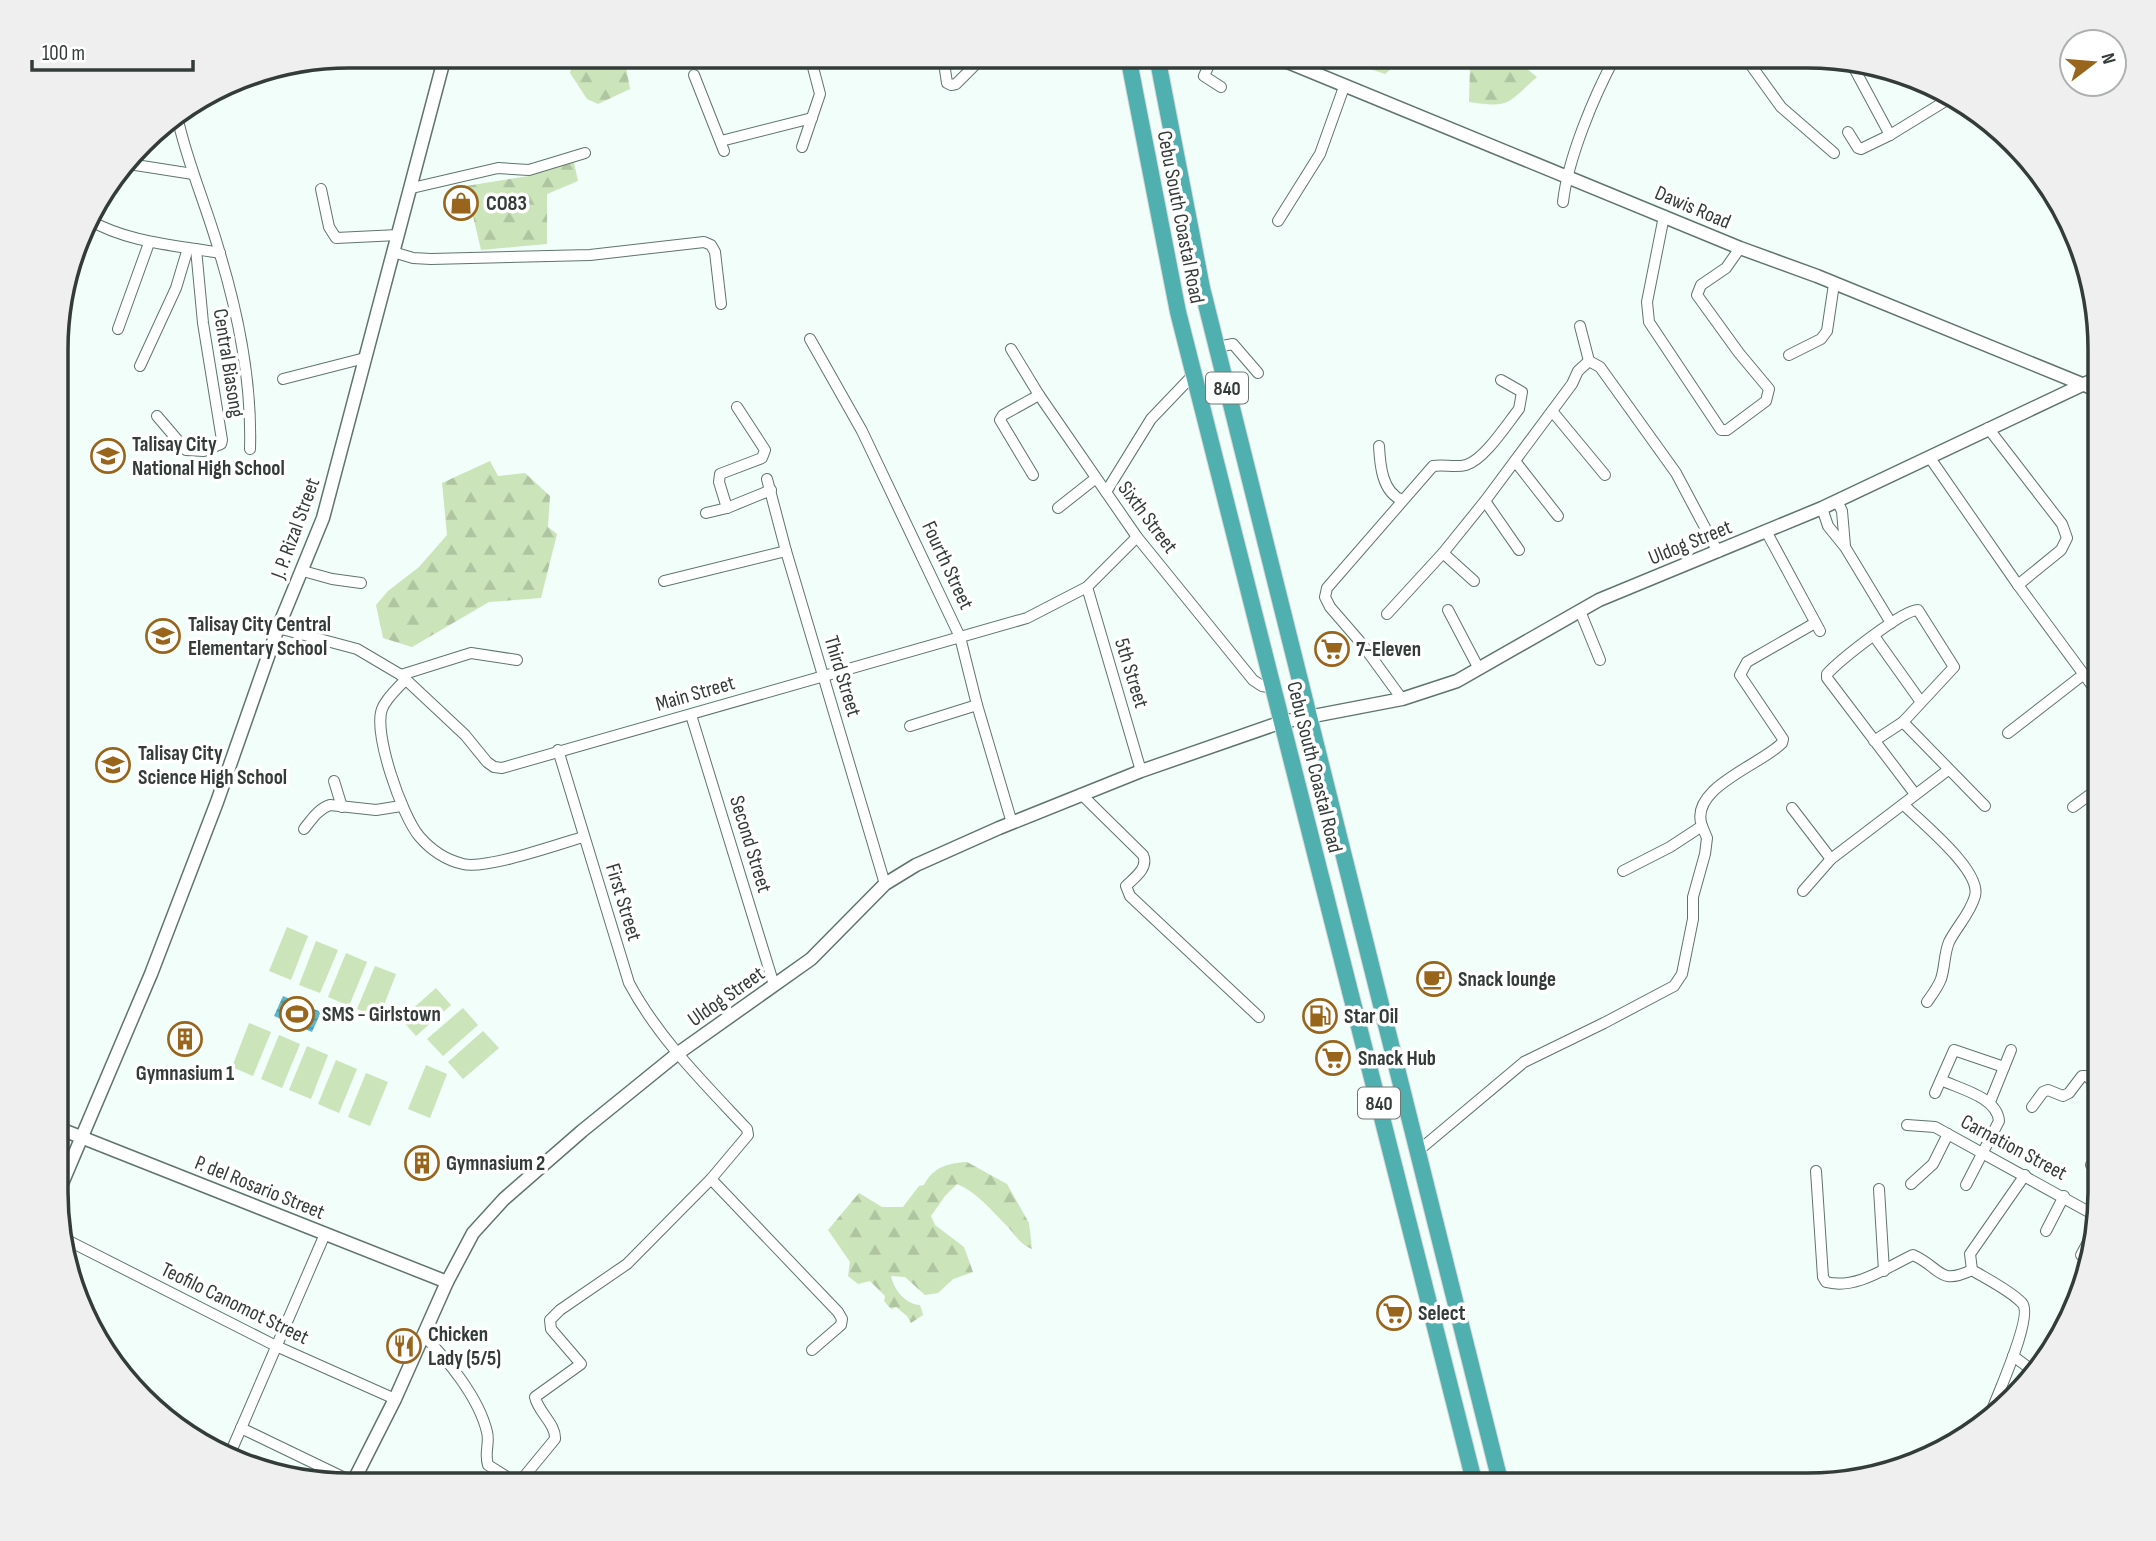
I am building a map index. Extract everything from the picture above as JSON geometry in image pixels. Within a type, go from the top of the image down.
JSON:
[{"type":"highway","name":"Cebu South Coastal Road","points":[[1130,68],[1174,295],[1472,1473]]},
{"type":"highway","name":"Cebu South Coastal Road","points":[[1159,68],[1216,347],[1497,1473]]},
{"type":"street","name":"J. P. Rizal Street","points":[[68,1170],[150,974],[217,802],[278,628],[323,519],[442,68]]},
{"type":"street","points":[[802,147],[820,93],[813,68]]},
{"type":"street","points":[[945,68],[947,83],[951,85],[956,84],[972,68]]},
{"type":"street","points":[[1208,68],[1204,76],[1221,87]]},
{"type":"street","name":"Dawis Road","points":[[1300,68],[2088,386]]},
{"type":"street","points":[[1563,202],[1568,176],[1599,86],[1609,68]]},
{"type":"street","points":[[1753,68],[1782,107],[1834,153]]},
{"type":"street","points":[[1857,73],[1890,135]]},
{"type":"street","points":[[695,75],[722,146],[812,118]]},
{"type":"street","points":[[1278,221],[1320,154],[1344,87]]},
{"type":"street","points":[[1848,132],[1859,149],[1890,135],[1942,103]]},
{"type":"street","points":[[179,125],[220,253],[240,327],[250,449]]},
{"type":"street","points":[[412,188],[498,169],[529,170],[585,153]]},
{"type":"street","points":[[137,165],[193,174]]},
{"type":"street","points":[[321,189],[329,227],[336,238],[398,235]]},
{"type":"street","points":[[1664,216],[1647,302],[1648,322],[1721,430],[1727,430],[1766,401],[1769,395],[1769,389],[1697,295],[1701,285],[1726,268],[1740,248]]},
{"type":"street","points":[[98,223],[111,231],[149,243],[220,253]]},
{"type":"street","points":[[393,251],[413,258],[431,260],[590,255],[704,242],[715,252],[720,304]]},
{"type":"street","points":[[118,329],[149,243]]},
{"type":"street","points":[[140,366],[192,248]]},
{"type":"street","name":"Central Biasong","points":[[157,416],[186,450],[204,452],[220,444],[222,440],[192,248]]},
{"type":"street","points":[[1789,355],[1821,340],[1827,331],[1834,284]]},
{"type":"street","points":[[1580,326],[1589,361],[1600,367],[1676,473],[1718,552]]},
{"type":"street","name":"Fourth Street","points":[[810,339],[862,431],[960,637],[1012,822]]},
{"type":"street","points":[[1216,347],[1233,344],[1258,373]]},
{"type":"street","name":"Sixth Street","points":[[1011,349],[1039,395],[1137,537],[1253,680],[1262,686],[1274,688]]},
{"type":"street","points":[[283,379],[365,358]]},
{"type":"street","points":[[1387,614],[1443,553],[1485,501],[1572,384],[1578,371],[1589,361]]},
{"type":"street","points":[[1106,492],[1152,419],[1194,374]]},
{"type":"street","points":[[1402,699],[1362,644],[1330,607],[1325,597],[1326,588],[1433,466],[1462,466],[1472,463],[1511,419],[1519,409],[1522,392],[1501,380]]},
{"type":"street","name":"Uldog Street","points":[[358,1473],[395,1399],[447,1282],[473,1233],[504,1199],[582,1131],[677,1054],[811,959],[885,884],[916,865],[1012,822],[1141,771],[1282,722],[1402,699],[1457,681],[1599,600],[1822,508],[2088,382]]},
{"type":"street","points":[[1033,475],[1000,420],[1003,415],[1039,395]]},
{"type":"street","points":[[727,508],[719,482],[720,474],[762,458],[765,450],[737,407]]},
{"type":"street","points":[[1552,411],[1605,475]]},
{"type":"street","points":[[1988,428],[2062,524],[2067,538],[2061,550],[2018,584]]},
{"type":"street","points":[[1379,446],[1382,474],[1394,496],[1402,500]]},
{"type":"street","points":[[1930,458],[2088,680]]},
{"type":"street","points":[[1515,461],[1558,516]]},
{"type":"street","name":"Third Street","points":[[767,478],[822,676],[885,884]]},
{"type":"street","points":[[1058,508],[1096,478]]},
{"type":"street","points":[[706,513],[727,508],[771,490]]},
{"type":"street","points":[[1485,501],[1518,550]]},
{"type":"street","points":[[1837,501],[1842,511],[1845,547]]},
{"type":"street","points":[[1822,508],[1828,526],[1845,547],[1891,623]]},
{"type":"street","points":[[1418,1151],[1524,1062],[1674,986],[1682,974],[1693,919],[1693,897],[1707,838],[1699,819],[1701,806],[1712,792],[1782,743],[1783,738],[1740,675],[1742,668],[1747,662],[1818,627],[1766,531]]},
{"type":"street","name":"Main Street","points":[[278,628],[357,649],[403,677],[465,735],[494,767],[502,768],[1027,618],[1087,587],[1137,537]]},
{"type":"street","points":[[664,581],[786,551]]},
{"type":"street","points":[[1443,553],[1474,580]]},
{"type":"street","points":[[303,571],[361,583]]},
{"type":"street","name":"5th Street","points":[[1087,587],[1141,771]]},
{"type":"street","points":[[1448,610],[1479,668]]},
{"type":"street","points":[[1580,611],[1600,660]]},
{"type":"street","points":[[1874,741],[1903,722],[1952,671],[1952,662],[1918,611],[1909,612],[1891,623],[1830,671],[1828,678],[1874,741],[1914,794]]},
{"type":"street","points":[[1874,636],[1921,702]]},
{"type":"street","points":[[517,660],[471,653],[403,677],[381,714],[387,757],[401,806],[418,835],[439,854],[464,865],[477,865],[532,853],[583,837]]},
{"type":"street","points":[[2008,733],[2084,674]]},
{"type":"street","points":[[910,726],[977,705]]},
{"type":"street","name":"Second Street","points":[[691,715],[774,985]]},
{"type":"street","points":[[1903,722],[1985,806]]},
{"type":"street","name":"First Street","points":[[529,1473],[556,1436],[535,1397],[581,1364],[551,1329],[550,1320],[627,1264],[747,1139],[747,1129],[677,1054],[645,1014],[629,983],[558,750]]},
{"type":"street","points":[[1803,891],[1831,859],[1948,770]]},
{"type":"street","points":[[334,781],[342,807]]},
{"type":"street","points":[[1081,794],[1146,860],[1144,867],[1126,887],[1130,896],[1259,1017]]},
{"type":"street","points":[[2073,807],[2088,796]]},
{"type":"street","points":[[304,829],[323,808],[330,805],[376,810],[401,806]]},
{"type":"street","points":[[1904,805],[1970,873],[1976,892],[1969,912],[1955,930],[1946,951],[1941,980],[1927,1002]]},
{"type":"street","points":[[1792,808],[1831,859]]},
{"type":"street","points":[[1623,871],[1670,847],[1702,826]]},
{"type":"street","points":[[1990,1102],[2011,1050]]},
{"type":"street","points":[[1935,1093],[1954,1051],[2004,1067]]},
{"type":"street","points":[[2032,1107],[2043,1092],[2048,1090],[2063,1096],[2082,1076],[2088,1077]]},
{"type":"street","points":[[1941,1080],[1990,1102],[1998,1112],[1999,1121],[1985,1153],[1966,1185]]},
{"type":"street","name":"Carnation Street","points":[[1907,1125],[1935,1127],[2087,1210]]},
{"type":"street","name":"P. del Rosario Street","points":[[68,1132],[447,1282]]},
{"type":"street","points":[[1911,1184],[1933,1164],[1948,1134]]},
{"type":"street","points":[[1816,1171],[1823,1277],[1826,1282],[1834,1284],[1858,1280],[1884,1271],[1913,1255],[1947,1278],[1972,1270]]},
{"type":"street","points":[[1997,1398],[2014,1356],[2026,1313],[2025,1307],[1972,1270],[1970,1254],[2025,1175]]},
{"type":"street","points":[[711,1179],[838,1312],[842,1319],[841,1325],[812,1350]]},
{"type":"street","points":[[1879,1189],[1884,1271]]},
{"type":"street","points":[[2046,1231],[2064,1196]]},
{"type":"street","points":[[233,1447],[325,1234]]},
{"type":"street","name":"Teofilo Canomot Street","points":[[73,1243],[276,1346],[395,1399]]},
{"type":"street","points":[[423,1335],[442,1354],[482,1415],[489,1438],[485,1455],[488,1465],[504,1473]]},
{"type":"street","points":[[2014,1356],[2027,1366]]},
{"type":"street","points":[[241,1428],[330,1472]]},
{"type":"green space","points":[[571,68],[626,68],[630,89],[598,104],[587,99],[570,73]]},
{"type":"green space","points":[[1367,68],[1392,68],[1385,74]]},
{"type":"green space","points":[[1470,68],[1526,68],[1537,77],[1507,102],[1469,102]]},
{"type":"green space","points":[[573,158],[578,181],[547,194],[547,244],[481,250],[466,186],[529,176]]},
{"type":"green space","points":[[490,461],[498,476],[525,473],[550,496],[548,527],[557,534],[541,598],[489,602],[412,647],[383,638],[376,605],[388,591],[419,567],[447,535],[442,483]]},
{"type":"green space","points":[[287,927],[308,936],[291,980],[269,971]]},
{"type":"green space","points":[[316,941],[338,950],[320,993],[299,985]]},
{"type":"green space","points":[[346,953],[367,962],[349,1006],[328,997]]},
{"type":"green space","points":[[375,966],[396,974],[379,1018],[357,1009]]},
{"type":"green space","points":[[436,988],[451,1005],[416,1036],[401,1019]]},
{"type":"green space","points":[[463,1008],[478,1025],[443,1056],[427,1039]]},
{"type":"green space","points":[[249,1023],[271,1032],[253,1076],[232,1067]]},
{"type":"green space","points":[[483,1031],[499,1048],[463,1079],[448,1062]]},
{"type":"green space","points":[[279,1035],[300,1044],[282,1088],[261,1079]]},
{"type":"green space","points":[[307,1046],[328,1055],[311,1099],[289,1090]]},
{"type":"green space","points":[[336,1060],[357,1069],[339,1113],[318,1104]]},
{"type":"green space","points":[[426,1065],[447,1074],[430,1118],[408,1109]]},
{"type":"green space","points":[[366,1073],[388,1082],[370,1126],[348,1117]]},
{"type":"green space","points":[[967,1162],[1007,1184],[1029,1223],[1032,1249],[1021,1242],[978,1197],[957,1184],[931,1216],[935,1225],[964,1247],[973,1272],[953,1279],[938,1293],[925,1295],[905,1277],[891,1276],[901,1295],[920,1305],[923,1315],[911,1323],[896,1307],[891,1309],[884,1301],[885,1296],[870,1281],[858,1284],[848,1276],[850,1262],[828,1230],[859,1193],[882,1207],[903,1207],[919,1186],[924,1185],[937,1170],[954,1163]]},
{"type":"water","name":"SMS - Girlstown","points":[[283,996],[321,1012],[312,1032],[274,1016]]},
{"type":"place","name":"CO83","points":[[461,203]]},
{"type":"place","name":"Talisay City National High School","points":[[108,456]]},
{"type":"place","name":"Talisay City Central Elementary School","points":[[163,636]]},
{"type":"place","name":"7-Eleven","points":[[1332,649]]},
{"type":"place","name":"Talisay City Science High School","points":[[113,765]]},
{"type":"place","name":"Snack lounge","points":[[1434,979]]},
{"type":"place","name":"SMS - Girlstown","points":[[297,1014]]},
{"type":"place","name":"Star Oil","points":[[1320,1016]]},
{"type":"place","name":"Gymnasium 1","points":[[185,1039]]},
{"type":"place","name":"Snack Hub","points":[[1333,1058]]},
{"type":"place","name":"Gymnasium 2","points":[[422,1163]]},
{"type":"place","name":"Select","points":[[1394,1313]]},
{"type":"place","name":"Chicken Lady (5/5)","points":[[404,1346]]}]
